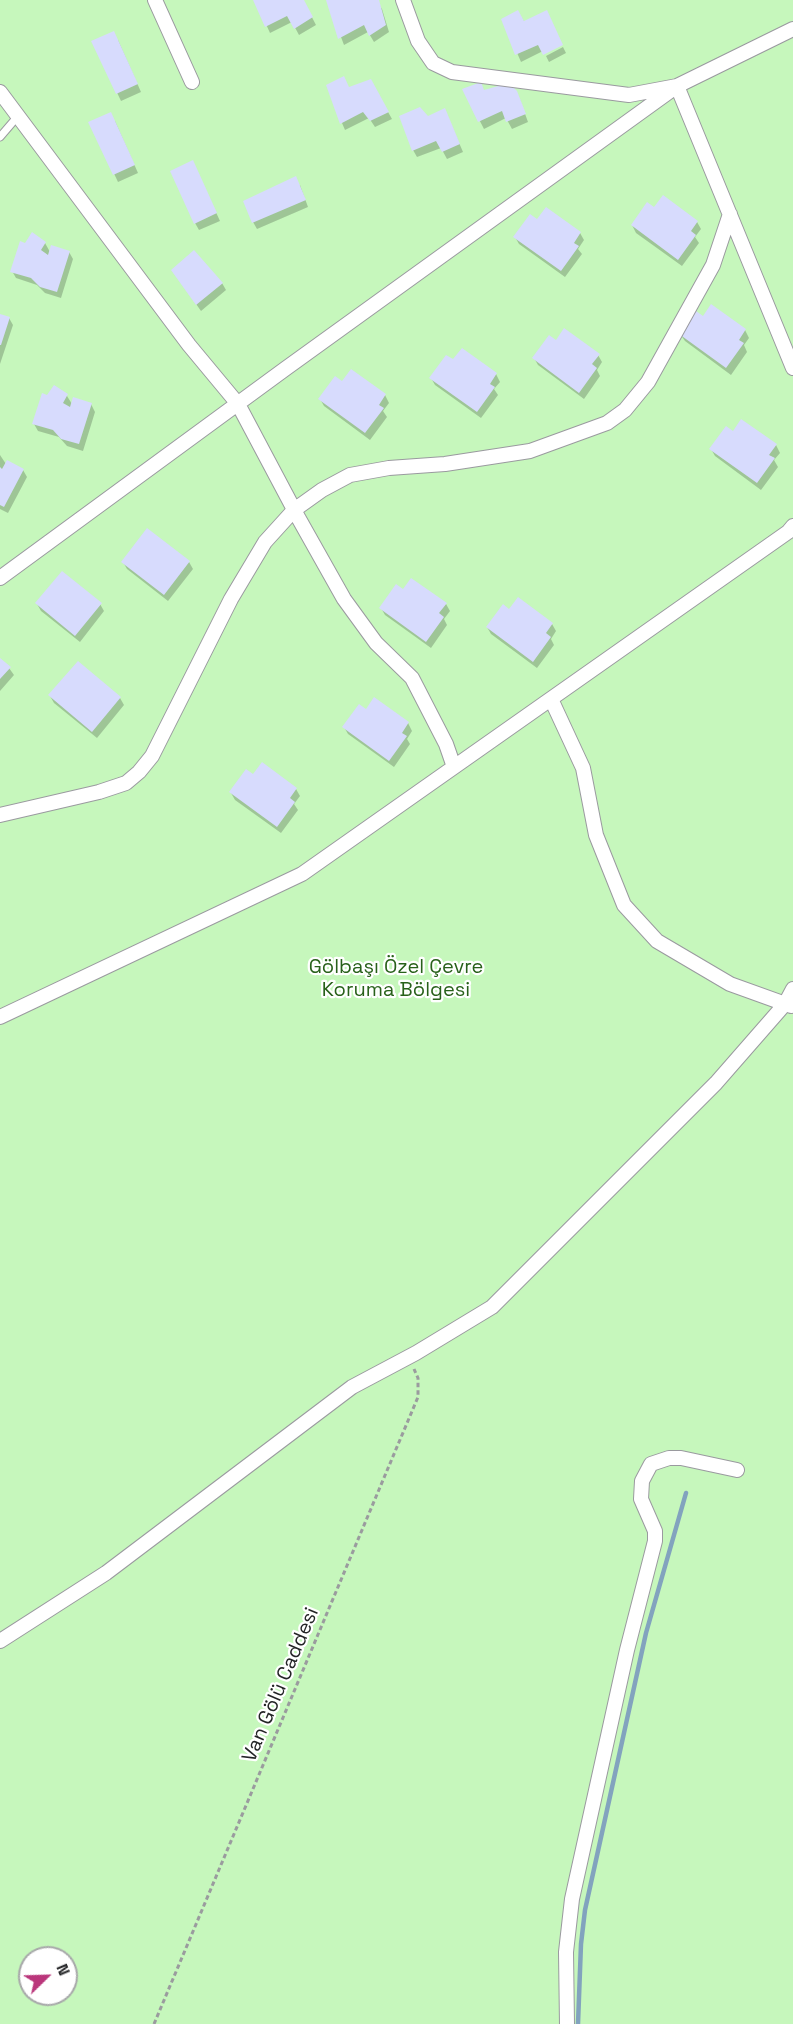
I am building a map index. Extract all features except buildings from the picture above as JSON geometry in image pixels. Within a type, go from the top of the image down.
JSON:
[{"type":"street","points":[[155,0],[192,82]]},
{"type":"street","points":[[403,0],[418,41],[433,63],[452,72],[629,95],[677,86]]},
{"type":"street","points":[[0,578],[677,86],[793,29]]},
{"type":"street","points":[[677,86],[793,368]]},
{"type":"street","points":[[0,92],[189,345],[238,404],[344,599],[376,643],[412,678],[446,744],[454,767]]},
{"type":"street","points":[[0,815],[99,792],[126,783],[139,772],[152,756],[231,599],[265,542],[294,510],[322,490],[350,475],[530,451],[607,423],[625,410],[660,363],[713,265],[730,214]]},
{"type":"street","points":[[0,1017],[302,874],[788,532],[793,526]]},
{"type":"street","points":[[551,699],[583,768],[596,835],[624,905],[657,941],[730,984],[789,1005]]},
{"type":"street","points":[[0,1641],[106,1573],[352,1387],[492,1307],[716,1083],[789,1005],[793,989]]},
{"type":"street","points":[[567,2024],[566,1952],[572,1899],[627,1650],[655,1541],[655,1531],[641,1499],[642,1481],[651,1464],[669,1458],[681,1458],[737,1470]]},
{"type":"lane","points":[[0,137],[18,116]]},
{"type":"path","name":"Van Gölü Caddesi","points":[[154,2024],[418,1396],[418,1378],[408,1357]]},
{"type":"green space","name":"Gölbaşı Özel Çevre Koruma Bölgesi","points":[[0,0],[793,0],[793,2024],[0,2024]]},
{"type":"waterway","points":[[578,2024],[581,1944],[585,1910],[646,1633],[686,1493]]}]
